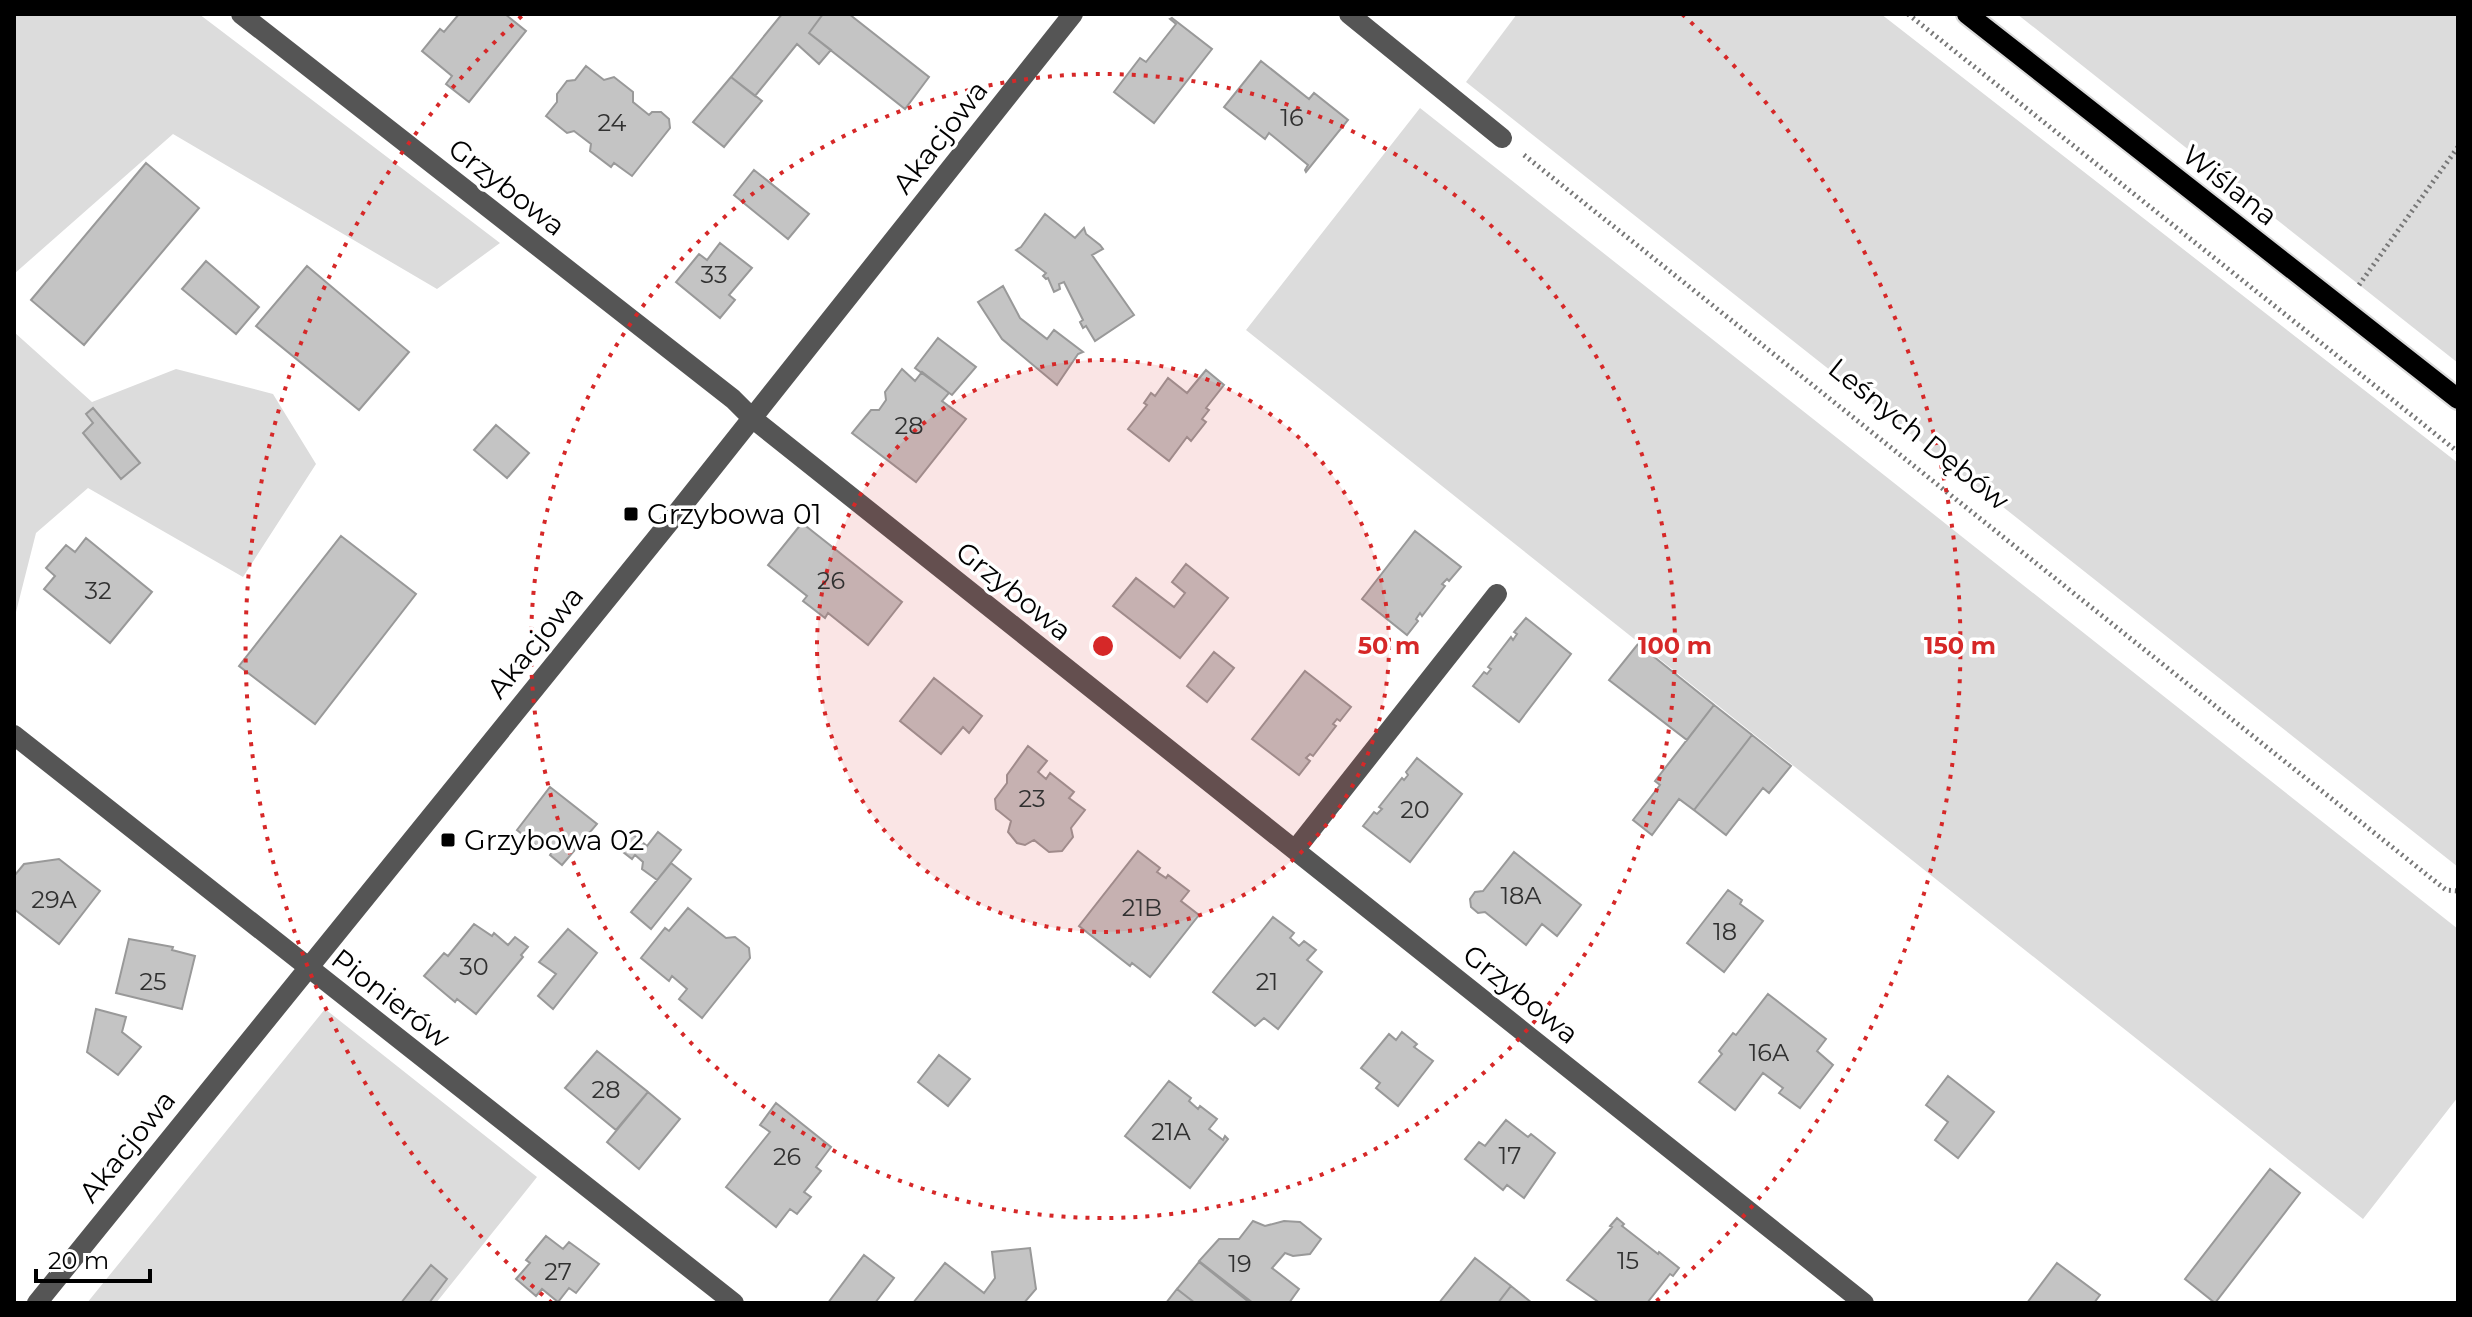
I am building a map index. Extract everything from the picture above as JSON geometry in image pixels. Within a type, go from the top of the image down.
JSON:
[{"type":"main road","name":"Wiślana","points":[[1967,14],[2458,399]]},
{"type":"street","name":"Grzybowa","points":[[241,14],[733,399],[752,418],[1864,1303]]},
{"type":"street","name":"Akacjowa","points":[[37,1303],[752,418],[1073,14]]},
{"type":"street","points":[[1349,14],[1502,138]]},
{"type":"street","points":[[1295,850],[1497,594]]},
{"type":"street","name":"Pionierów","points":[[14,735],[734,1303]]},
{"type":"path","points":[[1908,14],[2458,452]]},
{"type":"path","name":"Leśnych Dębów","points":[[1502,138],[2446,890],[2458,891]]},
{"type":"path","points":[[2342,308],[2458,147]]},
{"type":"shaded area","points":[[14,14],[199,14],[500,243],[437,289],[173,134],[14,274]]},
{"type":"shaded area","points":[[1517,14],[1881,14],[2458,463],[2458,867],[1466,82]]},
{"type":"shaded area","points":[[2017,14],[2458,14],[2458,363]]},
{"type":"shaded area","points":[[1420,108],[2458,929],[2458,1097],[2363,1219],[1246,330]]},
{"type":"shaded area","points":[[14,332],[92,402],[176,369],[273,394],[316,464],[243,577],[88,488],[36,533],[14,620]]},
{"type":"shaded area","points":[[325,1009],[537,1177],[436,1303],[87,1303]]},
{"type":"building","points":[[459,14],[505,14],[526,31],[469,102],[446,84],[452,76],[422,51],[440,29],[444,32]]},
{"type":"building","points":[[782,14],[823,14],[809,33],[831,50],[819,64],[797,44],[755,96],[731,77]]},
{"type":"building","points":[[823,14],[849,14],[929,77],[905,109],[809,33]]},
{"type":"building","points":[[1172,18],[1212,49],[1154,123],[1114,92],[1140,58],[1146,62],[1176,24]]},
{"type":"building","points":[[1261,61],[1309,99],[1314,93],[1348,120],[1306,172],[1308,165],[1269,133],[1265,139],[1224,107]]},
{"type":"building","points":[[586,66],[604,80],[614,77],[633,92],[633,102],[649,115],[661,112],[669,119],[670,128],[632,176],[614,163],[611,167],[590,151],[591,144],[574,131],[567,133],[546,116],[567,81],[575,80]]},
{"type":"building","points":[[731,77],[762,101],[724,147],[693,122]]},
{"type":"building","points":[[146,163],[199,208],[84,345],[31,300]]},
{"type":"building","points":[[754,170],[809,214],[788,239],[734,195]]},
{"type":"building","points":[[1045,214],[1075,238],[1084,228],[1086,234],[1100,245],[1103,249],[1092,255],[1134,315],[1095,341],[1086,326],[1083,328],[1080,322],[1083,320],[1064,282],[1054,292],[1048,278],[1043,276],[1046,273],[1016,250]]},
{"type":"building","points":[[720,243],[752,268],[729,295],[735,300],[720,318],[676,282],[699,254],[707,260]]},
{"type":"building","points":[[206,261],[259,307],[236,334],[182,289]]},
{"type":"building","points":[[307,266],[409,352],[359,410],[256,326]]},
{"type":"building","points":[[1003,286],[1020,318],[1047,339],[1054,330],[1083,352],[1078,354],[1057,385],[1002,339],[978,302]]},
{"type":"building","points":[[938,338],[976,367],[952,395],[915,368]]},
{"type":"building","points":[[902,369],[915,381],[922,372],[949,393],[942,401],[966,419],[916,482],[852,433],[871,410],[879,410],[886,400],[885,392]]},
{"type":"building","points":[[1206,370],[1224,385],[1206,408],[1209,410],[1202,419],[1206,422],[1191,441],[1187,437],[1169,461],[1128,429],[1147,405],[1144,403],[1151,393],[1155,396],[1168,378],[1187,393]]},
{"type":"building","points":[[93,408],[140,463],[121,479],[83,433],[93,423],[86,414]]},
{"type":"building","points":[[496,425],[529,453],[507,478],[474,450]]},
{"type":"building","points":[[802,523],[902,602],[868,645],[828,613],[825,618],[803,601],[807,596],[768,565]]},
{"type":"building","points":[[1415,531],[1461,567],[1449,581],[1447,579],[1442,584],[1445,586],[1422,616],[1420,613],[1407,635],[1362,599]]},
{"type":"building","points":[[341,536],[416,594],[315,724],[239,666]]},
{"type":"building","points":[[86,538],[152,592],[110,643],[44,589],[55,576],[46,568],[66,545],[75,552]]},
{"type":"building","points":[[1186,564],[1228,598],[1180,658],[1113,606],[1136,578],[1174,607],[1185,593],[1172,582]]},
{"type":"building","points":[[1526,618],[1571,654],[1519,722],[1473,686],[1484,672],[1487,674],[1491,669],[1488,667],[1511,637],[1513,640],[1517,634],[1514,632]]},
{"type":"building","points":[[1638,644],[1714,705],[1687,740],[1609,680]]},
{"type":"building","points":[[1214,652],[1234,668],[1207,702],[1187,686]]},
{"type":"building","points":[[1305,671],[1351,707],[1340,721],[1337,719],[1333,724],[1336,726],[1313,756],[1310,754],[1306,758],[1310,761],[1299,775],[1252,739]]},
{"type":"building","points":[[934,678],[982,716],[969,733],[963,727],[941,754],[900,721]]},
{"type":"building","points":[[1714,705],[1752,735],[1694,810],[1679,799],[1652,835],[1633,820],[1660,785],[1655,781]]},
{"type":"building","points":[[1752,735],[1791,766],[1769,793],[1763,788],[1726,835],[1694,810]]},
{"type":"building","points":[[1028,746],[1047,761],[1038,772],[1046,779],[1050,773],[1074,792],[1069,798],[1085,810],[1071,828],[1073,837],[1062,851],[1049,852],[1034,840],[1025,845],[1017,843],[1008,832],[1011,821],[996,809],[995,799],[1007,783],[1007,775]]},
{"type":"building","points":[[1417,758],[1462,794],[1410,862],[1363,826],[1374,812],[1377,814],[1382,809],[1379,807],[1402,778],[1404,780],[1408,775],[1406,772]]},
{"type":"building","points":[[550,787],[597,824],[562,865],[550,855],[552,852],[541,844],[538,847],[517,830]]},
{"type":"building","points":[[658,832],[681,850],[657,880],[642,869],[643,862],[635,855],[632,859],[618,848],[631,833],[647,846]]},
{"type":"building","points":[[1138,851],[1160,868],[1157,872],[1166,878],[1168,875],[1189,891],[1181,901],[1199,915],[1150,977],[1132,963],[1130,966],[1079,926]]},
{"type":"building","points":[[1514,852],[1581,905],[1557,936],[1542,924],[1526,945],[1485,912],[1478,913],[1471,907],[1470,899],[1475,892],[1483,891]]},
{"type":"building","points":[[59,859],[100,891],[59,944],[14,909],[14,876],[24,864]]},
{"type":"building","points":[[671,863],[691,879],[651,929],[631,912]]},
{"type":"building","points":[[1728,890],[1742,900],[1740,904],[1763,921],[1724,972],[1687,943]]},
{"type":"building","points":[[688,908],[726,938],[735,937],[749,948],[750,958],[702,1018],[679,999],[687,989],[672,976],[669,981],[641,958],[665,928],[669,931]]},
{"type":"building","points":[[1273,917],[1294,933],[1290,938],[1299,946],[1304,941],[1316,950],[1307,960],[1322,972],[1278,1029],[1264,1018],[1255,1026],[1213,992]]},
{"type":"building","points":[[474,924],[492,936],[494,933],[508,945],[515,937],[528,947],[476,1014],[457,999],[455,1002],[424,976],[444,953],[448,956]]},
{"type":"building","points":[[568,929],[597,953],[553,1009],[538,996],[556,974],[539,962]]},
{"type":"building","points":[[129,939],[173,947],[172,950],[195,956],[182,1009],[116,993]]},
{"type":"building","points":[[1768,994],[1826,1039],[1817,1051],[1833,1065],[1800,1108],[1779,1093],[1783,1088],[1763,1073],[1735,1110],[1699,1082],[1722,1054],[1719,1051],[1733,1033],[1736,1035]]},
{"type":"building","points":[[96,1009],[126,1017],[122,1032],[141,1047],[118,1075],[87,1052]]},
{"type":"building","points":[[1402,1032],[1417,1044],[1414,1047],[1433,1061],[1398,1106],[1376,1088],[1380,1083],[1361,1068],[1389,1034],[1396,1040]]},
{"type":"building","points":[[597,1051],[648,1092],[616,1130],[565,1088]]},
{"type":"building","points":[[939,1055],[970,1079],[948,1106],[918,1082]]},
{"type":"building","points":[[1948,1076],[1994,1112],[1958,1158],[1935,1140],[1948,1122],[1926,1105]]},
{"type":"building","points":[[1169,1081],[1191,1098],[1189,1101],[1198,1109],[1200,1106],[1217,1119],[1209,1129],[1223,1140],[1225,1136],[1228,1139],[1190,1188],[1125,1136]]},
{"type":"building","points":[[648,1092],[680,1119],[639,1169],[607,1142]]},
{"type":"building","points":[[776,1103],[831,1147],[816,1167],[821,1171],[804,1192],[811,1197],[797,1214],[790,1209],[776,1227],[726,1187],[770,1132],[760,1125]]},
{"type":"building","points":[[1506,1120],[1555,1153],[1524,1198],[1507,1185],[1503,1190],[1465,1159],[1479,1142],[1485,1146]]},
{"type":"building","points":[[2270,1169],[2300,1193],[2215,1303],[2185,1279]]},
{"type":"building","points":[[1617,1218],[1624,1224],[1622,1226],[1679,1268],[1673,1276],[1670,1274],[1647,1303],[1600,1303],[1567,1280]]},
{"type":"building","points":[[1253,1221],[1265,1226],[1284,1221],[1300,1222],[1321,1239],[1310,1254],[1293,1256],[1285,1253],[1272,1268],[1299,1289],[1289,1303],[1253,1303],[1199,1261],[1219,1239],[1239,1239]]},
{"type":"building","points":[[546,1236],[563,1249],[569,1242],[599,1264],[576,1293],[569,1288],[558,1302],[542,1289],[536,1296],[516,1279],[530,1263],[526,1260]]},
{"type":"building","points":[[1030,1248],[1036,1289],[1024,1303],[913,1303],[945,1263],[984,1293],[995,1278],[992,1252]]},
{"type":"building","points":[[864,1255],[894,1278],[875,1303],[828,1303]]},
{"type":"building","points":[[1475,1258],[1511,1286],[1498,1303],[1439,1303]]},
{"type":"building","points":[[1199,1262],[1250,1303],[1195,1303],[1177,1289]]},
{"type":"building","points":[[2057,1263],[2100,1295],[2094,1303],[2027,1303]]},
{"type":"building","points":[[431,1265],[447,1279],[429,1303],[401,1303]]},
{"type":"building","points":[[1511,1286],[1532,1303],[1498,1303]]},
{"type":"building","points":[[1177,1289],[1195,1303],[1166,1303]]},
{"type":"place","name":"Grzybowa 01","points":[[631,514]]},
{"type":"place","name":"Grzybowa 02","points":[[448,840]]}]
